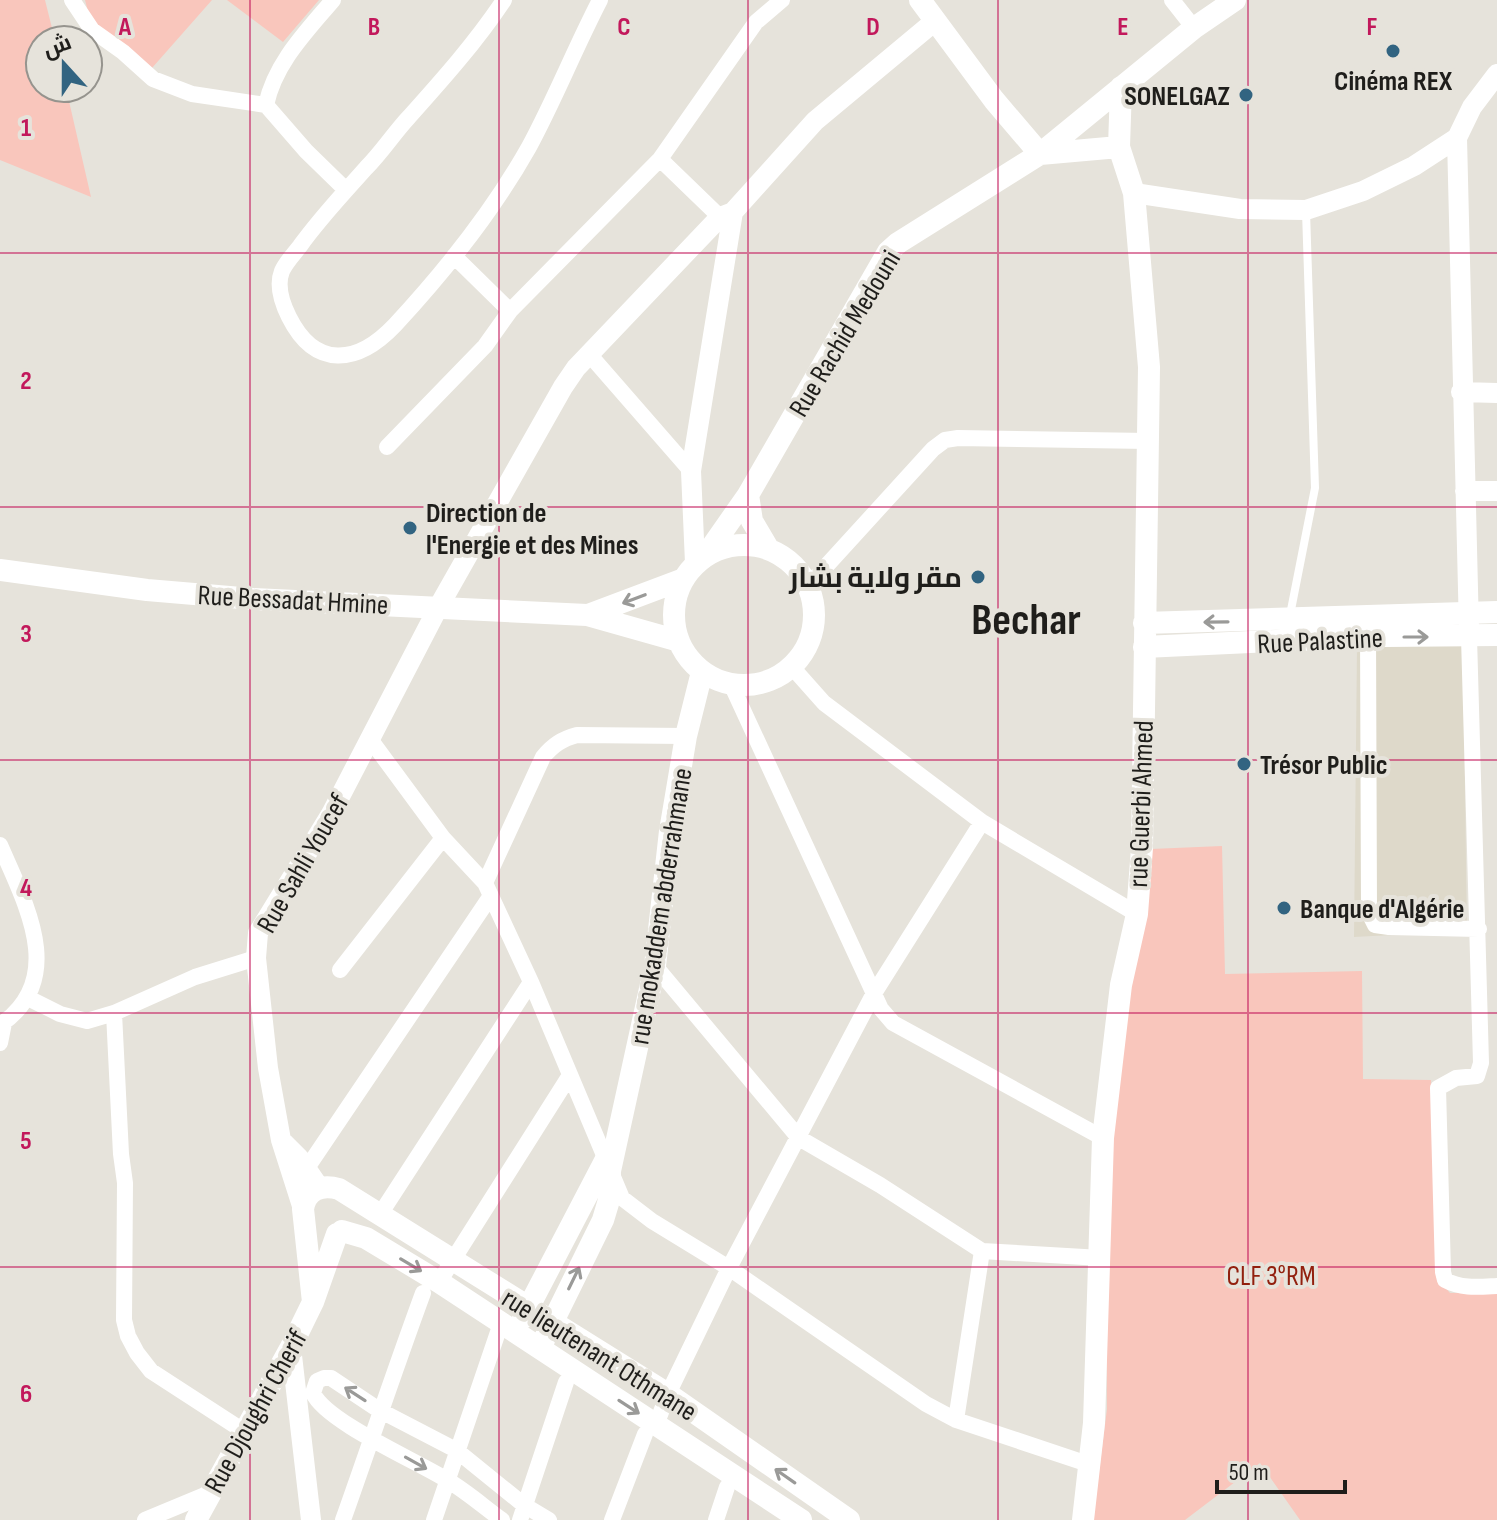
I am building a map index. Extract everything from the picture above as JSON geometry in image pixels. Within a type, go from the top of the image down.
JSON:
[{"type":"main road","points":[[920,0],[994,100],[1040,154],[1119,147]]},
{"type":"main road","points":[[1194,28],[1235,0]]},
{"type":"main road","name":"Rue Rachid Medouni","points":[[694,566],[748,495],[888,252],[1040,154],[1194,28]]},
{"type":"main road","name":"rue Guerbi Ahmed","points":[[1083,1520],[1091,1465],[1101,1258],[1103,1138],[1121,985],[1137,914],[1142,848],[1149,367],[1134,193],[1119,147],[1121,87]]},
{"type":"main road","points":[[748,495],[752,521],[768,548]]},
{"type":"main road","points":[[747,544],[768,548],[799,570],[808,586],[814,602],[815,620],[811,637],[792,667],[777,677],[760,684],[731,684],[702,672],[683,652],[674,627],[674,600],[694,566],[726,546],[747,544]]},
{"type":"main road","name":"Rue Bessadat Hmine","points":[[587,615],[635,600],[694,566]]},
{"type":"main road","name":"Rue Bessadat Hmine","points":[[0,570],[147,590],[253,599],[587,615],[679,641]]},
{"type":"main road","name":"Rue Palastine","points":[[1144,647],[1282,642],[1497,612]]},
{"type":"main road","name":"Rue Palastine","points":[[1144,623],[1289,620],[1469,637],[1497,635]]},
{"type":"main road","name":"rue mokaddem abderrahmane","points":[[507,1332],[528,1308],[608,1165],[618,1139],[655,966],[670,831],[686,736],[702,672]]},
{"type":"main road","name":"rue mokaddem abderrahmane","points":[[540,1348],[603,1220],[609,1200],[608,1165]]},
{"type":"main road","points":[[304,1216],[319,1234],[339,1232],[352,1215],[347,1196],[339,1189],[313,1178],[304,1200],[304,1216],[313,1302]]},
{"type":"main road","name":"rue lieutenant Othmane","points":[[347,1196],[668,1394],[849,1520]]},
{"type":"main road","name":"rue lieutenant Othmane","points":[[339,1232],[366,1238],[431,1288],[540,1348],[650,1429],[801,1520]]},
{"type":"main road","name":"Rue Djoughri Cherif","points":[[196,1520],[291,1347],[313,1302],[339,1232]]},
{"type":"street","points":[[72,0],[92,30],[153,79],[192,94],[266,105],[346,190]]},
{"type":"street","points":[[266,105],[272,82],[281,65],[333,0]]},
{"type":"street","points":[[504,0],[483,31],[309,233],[282,271],[279,286],[284,306],[297,333],[311,348],[325,355],[345,357],[369,347],[393,328],[454,256],[495,202],[528,148],[600,0]]},
{"type":"street","points":[[387,447],[485,346],[510,311],[660,159],[756,22],[782,0]]},
{"type":"street","points":[[1172,0],[1194,28]]},
{"type":"street","name":"Rue Sahli Youcef","points":[[304,1216],[281,1140],[262,1030],[256,958],[258,933],[331,814],[439,606],[563,387],[589,354],[815,121],[935,21]]},
{"type":"street","points":[[1497,74],[1472,107],[1457,138],[1461,392],[1481,1063],[1477,1076],[1456,1078],[1438,1088],[1445,1280],[1466,1288],[1497,1286]]},
{"type":"street","points":[[1134,193],[1240,209],[1306,210],[1363,191],[1414,166],[1457,138]]},
{"type":"street","points":[[660,159],[727,214],[691,471],[694,566]]},
{"type":"street","points":[[454,256],[510,311]]},
{"type":"street","points":[[589,354],[691,471]]},
{"type":"street","points":[[1461,392],[1497,393]]},
{"type":"street","points":[[808,586],[933,449],[945,440],[1149,441]]},
{"type":"street","points":[[1465,491],[1497,491]]},
{"type":"street","points":[[1368,628],[1369,913],[1375,925],[1479,929]]},
{"type":"street","points":[[792,667],[824,703],[982,822],[1137,914]]},
{"type":"street","points":[[731,684],[873,995],[893,1023],[1103,1138]]},
{"type":"street","points":[[281,1140],[313,1178],[488,890],[543,757],[552,746],[577,735],[686,736]]},
{"type":"street","points":[[370,739],[443,838],[488,890],[531,982],[622,1198],[926,1404],[956,1420],[1091,1465]]},
{"type":"street","points":[[612,1520],[650,1429],[729,1268],[873,995],[982,822]]},
{"type":"street","points":[[340,970],[443,838]]},
{"type":"street","points":[[0,845],[34,928],[37,955],[28,998],[2,1024],[0,1043]]},
{"type":"street","points":[[28,998],[77,1020],[87,1021],[114,1013],[195,977],[256,958]]},
{"type":"street","points":[[655,966],[799,1138],[880,1185],[982,1251],[1101,1258]]},
{"type":"street","points":[[379,1216],[531,982]]},
{"type":"street","points":[[114,1013],[125,1183],[124,1320],[128,1336],[151,1371],[245,1432]]},
{"type":"street","points":[[343,1520],[379,1410],[431,1288],[570,1075]]},
{"type":"street","points":[[956,1420],[982,1251]]},
{"type":"street","points":[[434,1520],[456,1450],[507,1332]]},
{"type":"street","points":[[291,1347],[311,1520]]},
{"type":"street","points":[[502,1520],[448,1480],[325,1408],[316,1400],[314,1386],[324,1378],[331,1378],[379,1410],[456,1450],[522,1512],[549,1520]]},
{"type":"street","points":[[522,1512],[566,1382]]},
{"type":"street","points":[[716,1520],[727,1487]]},
{"type":"street","points":[[145,1520],[210,1493]]},
{"type":"lane","points":[[1282,642],[1315,488],[1306,210]]},
{"type":"shaded area","points":[[1463,644],[1467,931],[1354,937],[1357,648]]},
{"type":"green space","points":[[0,0],[45,0],[51,24],[24,24],[24,104],[70,104],[91,197],[0,160]]},
{"type":"green space","points":[[85,0],[212,0],[152,68],[104,33],[104,24],[91,23]]},
{"type":"green space","points":[[227,0],[319,0],[283,42]]},
{"type":"green space","name":"CLF 3°RM","points":[[1222,846],[1225,974],[1362,971],[1363,1079],[1431,1080],[1437,1278],[1450,1293],[1497,1293],[1497,1520],[1300,1520],[1260,1463],[1185,1520],[1093,1520],[1107,1409],[1106,1200],[1116,1066],[1147,908],[1151,849]]},
{"type":"place","name":"Cinéma REX","points":[[1393,51]]},
{"type":"place","name":"SONELGAZ","points":[[1246,95]]},
{"type":"place","name":"Direction de l'Energie et des Mines","points":[[410,528]]},
{"type":"place","name":"مقر ولاية بشار","points":[[978,577]]},
{"type":"place","name":"Trésor Public","points":[[1244,764]]},
{"type":"place","name":"Banque d'Algérie","points":[[1284,908]]},
{"type":"district","name":"Bechar","points":[[1026,619]]}]
